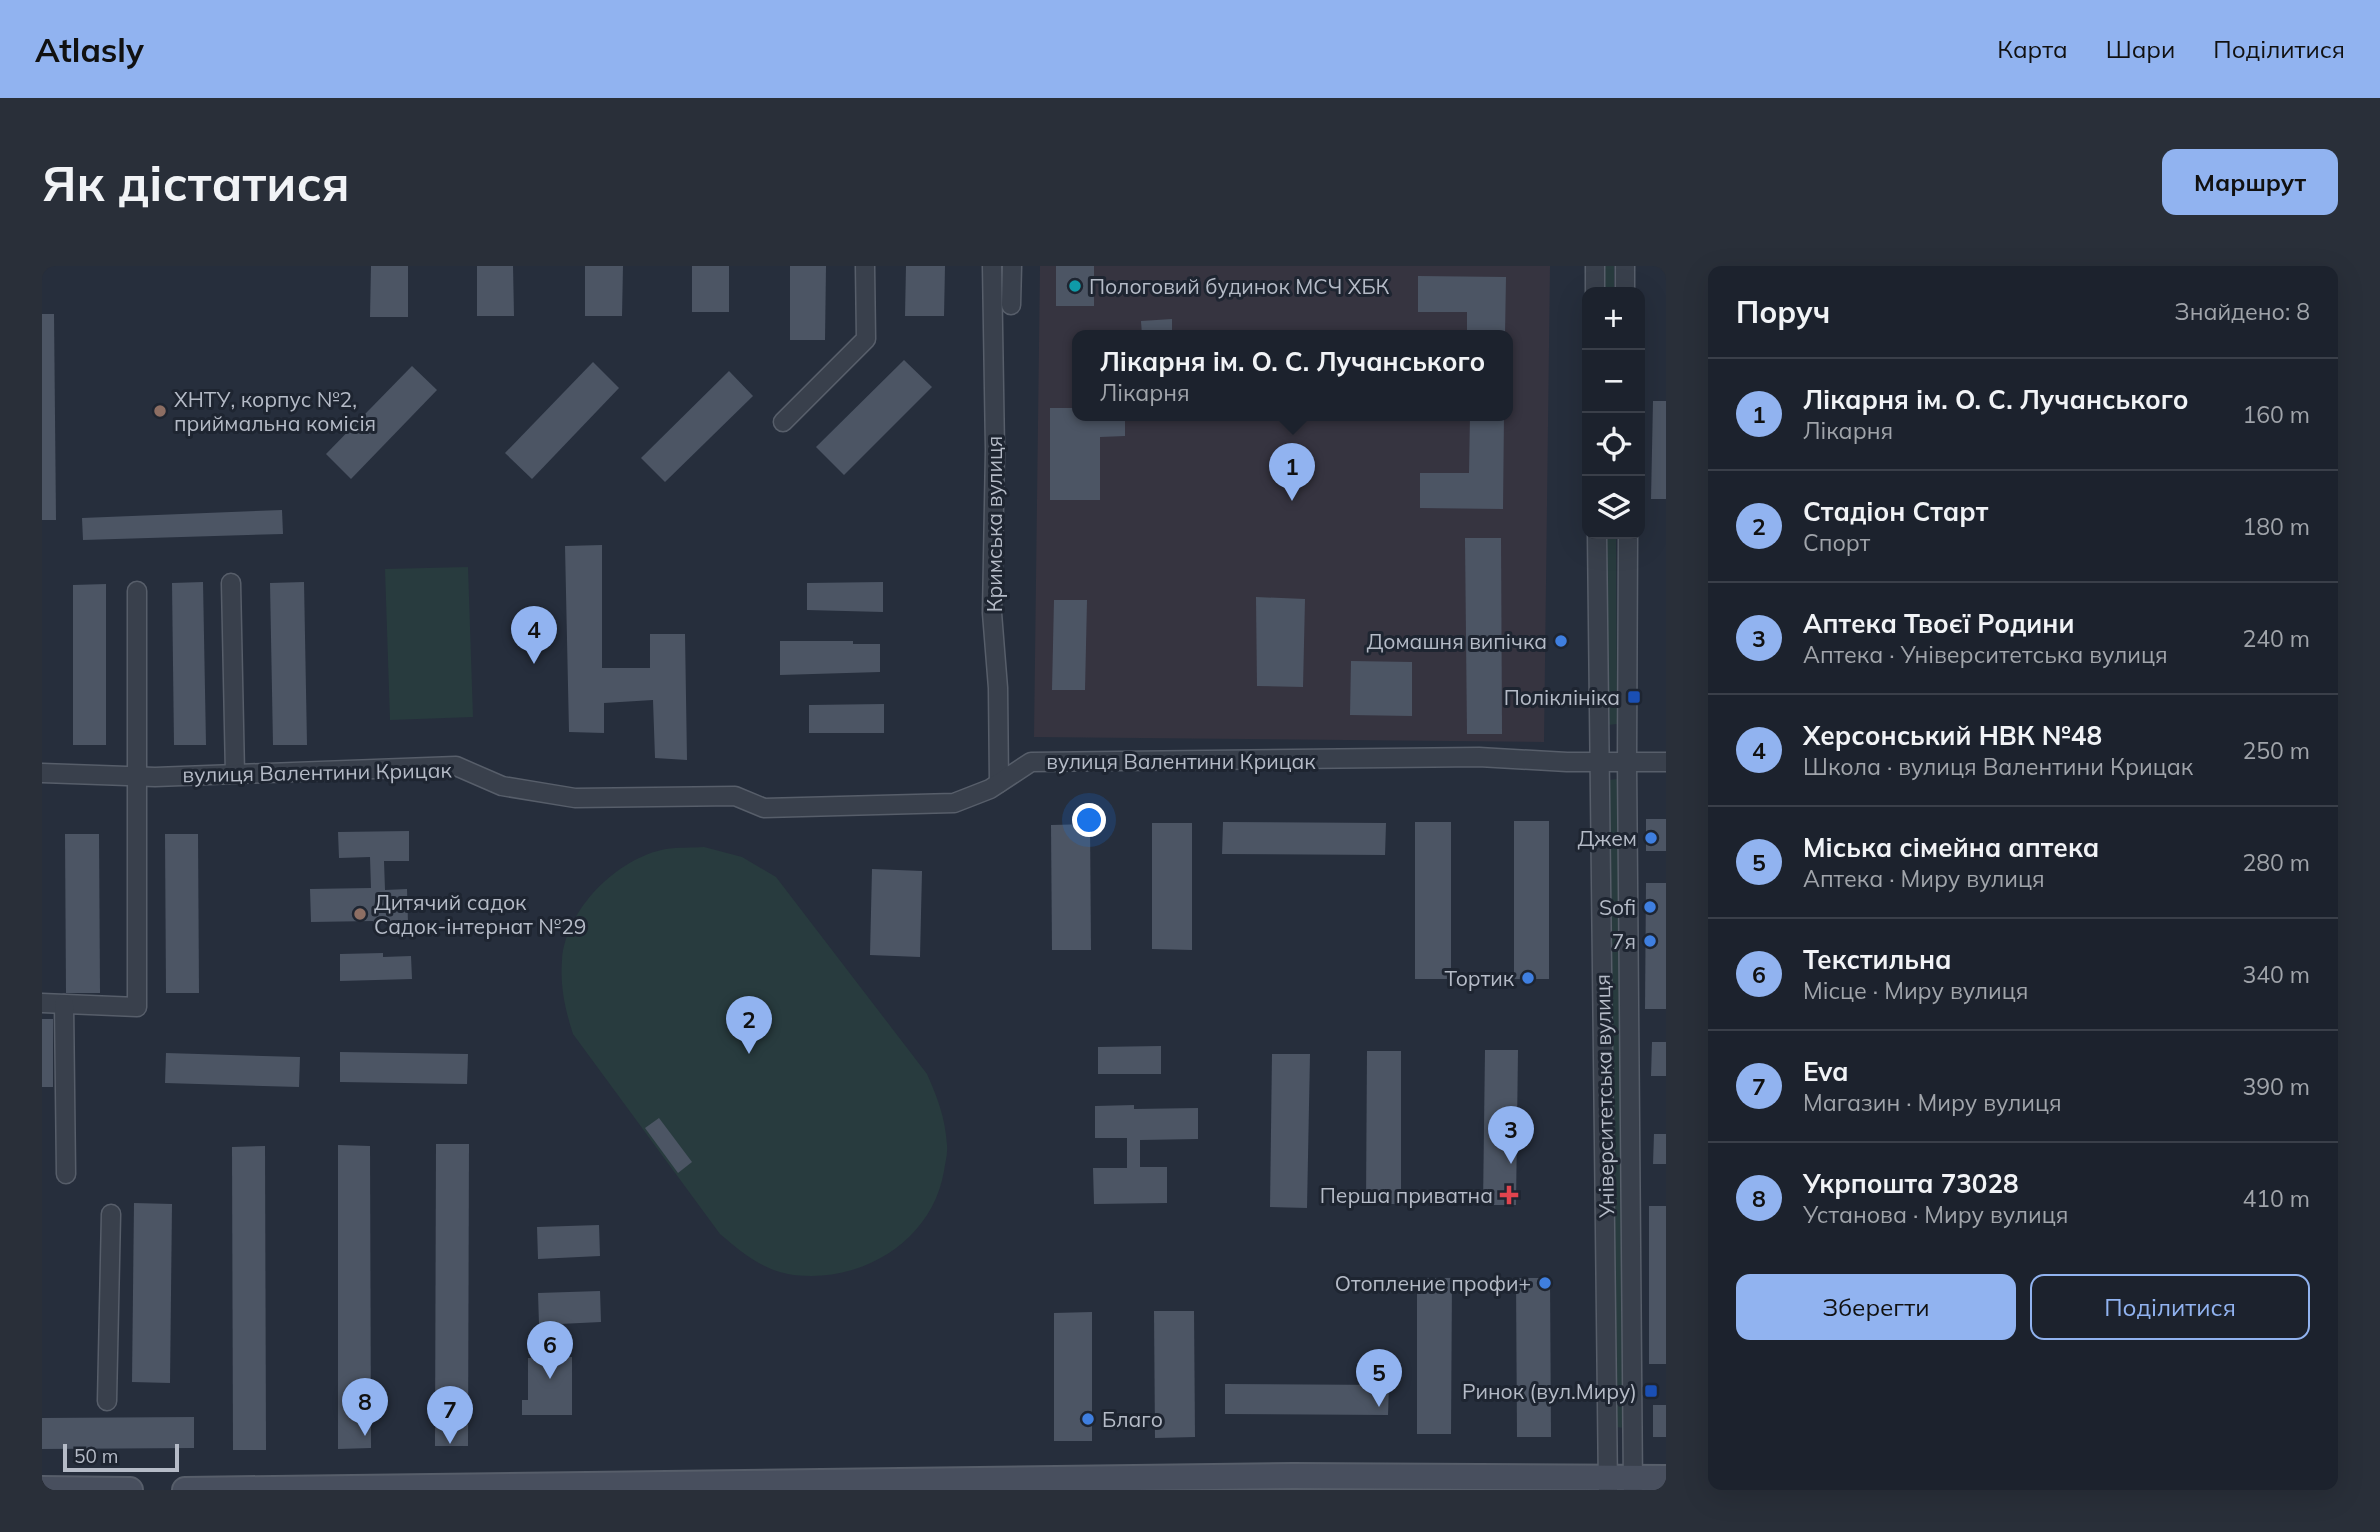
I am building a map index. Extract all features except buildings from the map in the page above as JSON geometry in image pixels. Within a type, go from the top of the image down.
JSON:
[{"type":"street","points":[[783,422],[866,339],[866,266]]},
{"type":"street","name":"Кримська вулиця","points":[[992,266],[995,450],[992,613],[998,688],[999,783]]},
{"type":"street","points":[[1011,305],[1012,266]]},
{"type":"street","points":[[1595,266],[1595,287]]},
{"type":"street","points":[[1625,266],[1625,287]]},
{"type":"street","name":"Університетська вулиця","points":[[1597,539],[1608,1484]]},
{"type":"street","name":"Університетська вулиця","points":[[1628,539],[1627,762],[1633,1485]]},
{"type":"street","points":[[231,583],[235,774]]},
{"type":"street","points":[[42,1003],[137,1007],[137,591]]},
{"type":"street","name":"вулиця Валентини Крицак","points":[[42,773],[137,776],[456,766],[502,786],[575,799],[735,796],[764,808],[954,803],[990,789],[1031,762],[1465,757],[1567,762],[1666,762]]},
{"type":"street","points":[[64,1004],[66,1174]]},
{"type":"street","points":[[107,1401],[111,1214]]},
{"type":"street","points":[[186,1490],[1293,1483],[1633,1485],[1666,1478]]},
{"type":"street","points":[[42,1489],[130,1490]]},
{"type":"shaded area","points":[[1040,266],[1550,266],[1544,742],[1034,737]]},
{"type":"shaded area","points":[[1603,266],[1614,266],[1614,287],[1603,287]]},
{"type":"shaded area","points":[[1605,539],[1616,539],[1617,724],[1607,725]]},
{"type":"shaded area","points":[[468,567],[473,717],[390,720],[385,569]]},
{"type":"shaded area","points":[[1618,779],[1625,1428],[1615,1427],[1608,780]]},
{"type":"shaded area","points":[[704,847],[742,857],[776,877],[927,1074],[934,1092],[943,1117],[947,1148],[937,1197],[908,1238],[865,1266],[814,1276],[788,1274],[760,1264],[735,1247],[720,1234],[573,1034],[564,998],[562,960],[573,922],[584,905],[613,875],[648,854],[671,848]]},
{"type":"place","name":"Пологовий будинок МСЧ ХБК","points":[[1075,286]]},
{"type":"place","name":"ХНТУ, корпус №2, приймальна комісія","points":[[160,411]]},
{"type":"place","name":"Лікарня ім. О. С. Лучанського","points":[[1292,501]]},
{"type":"place","name":"Домашня випічка","points":[[1561,641]]},
{"type":"place","name":"Херсонський НВК №48","points":[[534,664]]},
{"type":"place","name":"Поліклініка","points":[[1634,697]]},
{"type":"place","name":"Джем","points":[[1651,838]]},
{"type":"place","name":"Sofi","points":[[1650,907]]},
{"type":"place","name":"Дитячий садок Садок-інтернат №29","points":[[360,914]]},
{"type":"place","name":"7я","points":[[1650,941]]},
{"type":"place","name":"Тортик","points":[[1528,978]]},
{"type":"place","name":"Стадіон Старт","points":[[749,1054]]},
{"type":"place","name":"Аптека Твоєї Родини","points":[[1511,1164]]},
{"type":"place","name":"Перша приватна","points":[[1509,1195]]},
{"type":"place","name":"Отопление профи+","points":[[1545,1283]]},
{"type":"place","name":"Текстильна","points":[[550,1379]]},
{"type":"place","name":"Ринок (вул.Миру)","points":[[1651,1391]]},
{"type":"place","name":"Міська сімейна аптека","points":[[1379,1407]]},
{"type":"place","name":"Благо","points":[[1088,1419]]},
{"type":"place","name":"Укрпошта 73028","points":[[365,1436]]},
{"type":"place","name":"Eva","points":[[450,1444]]}]
